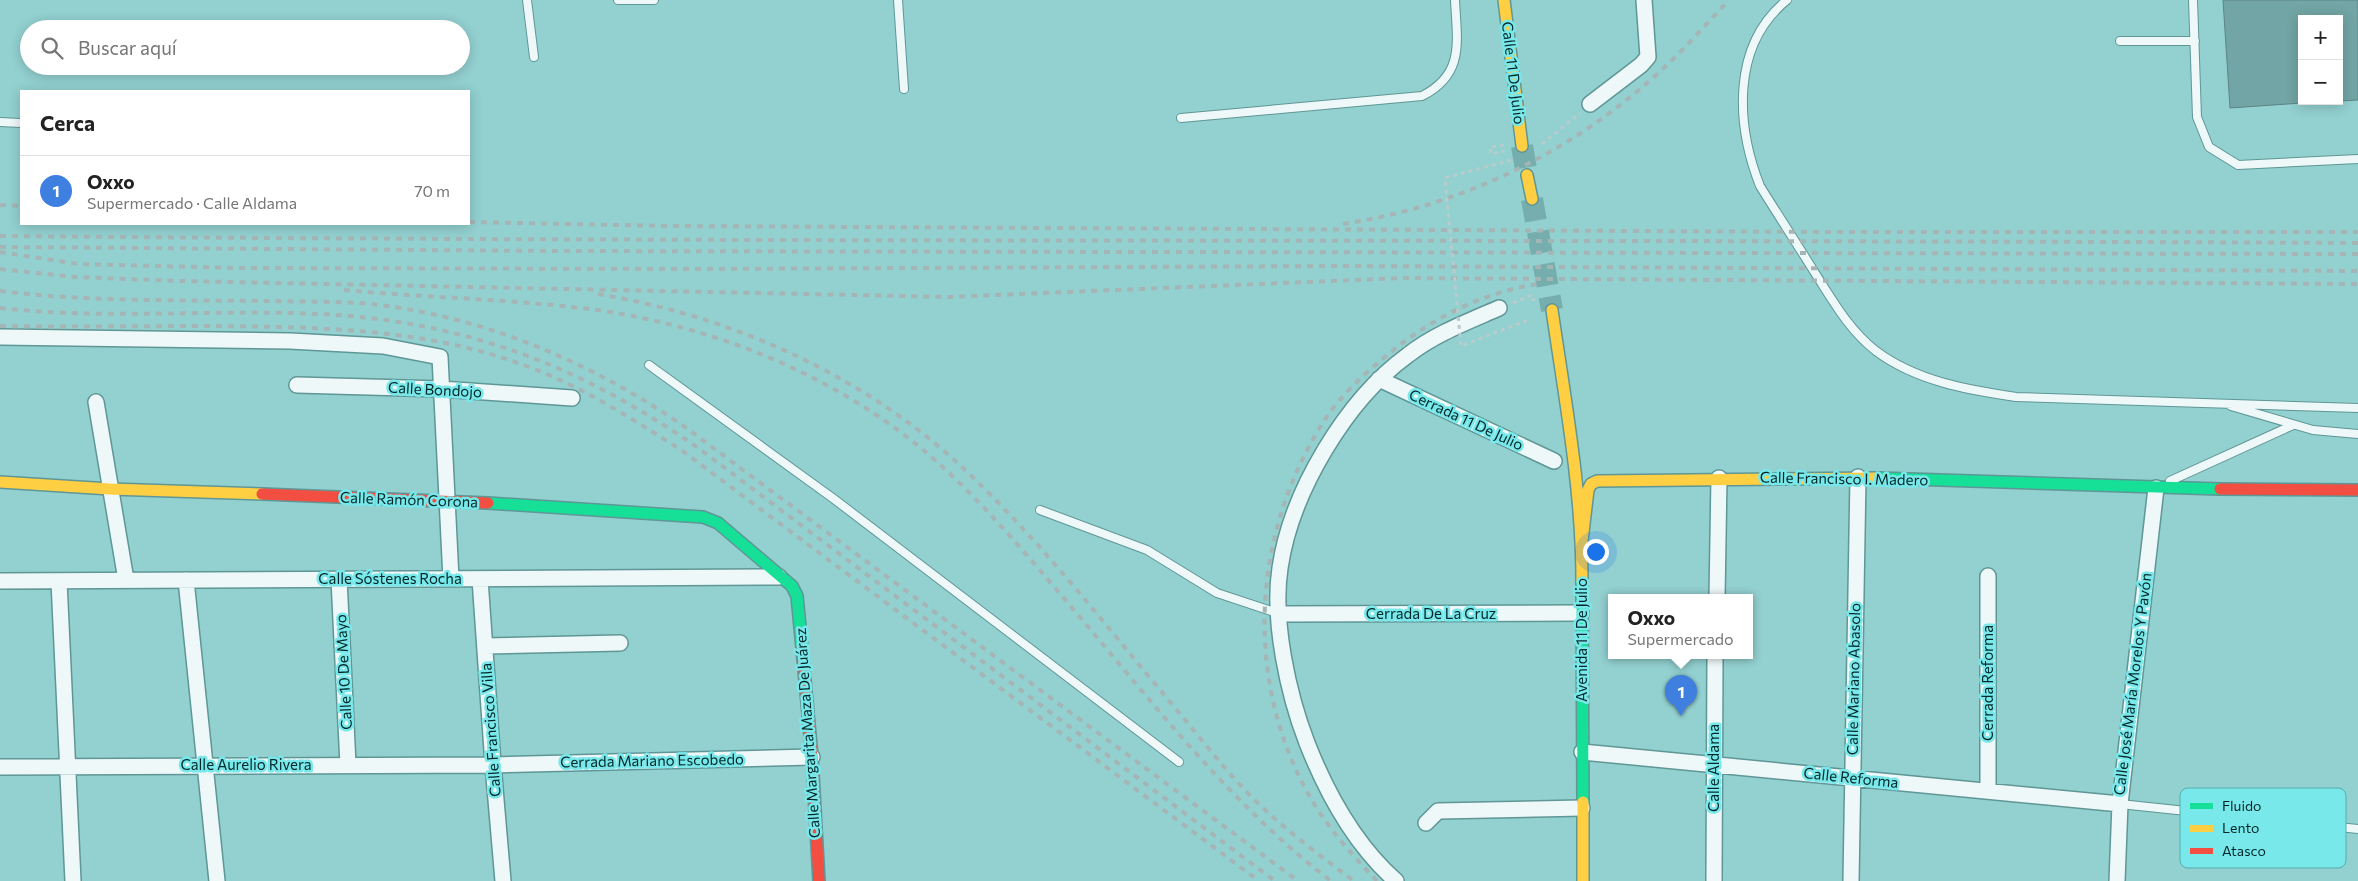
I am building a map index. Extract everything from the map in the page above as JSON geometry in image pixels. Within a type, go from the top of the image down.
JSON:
[{"type":"street","name":"Calle 11 De Julio","points":[[1504,0],[1522,146]]},
{"type":"street","points":[[1590,104],[1641,65],[1648,57],[1649,46],[1644,0]]},
{"type":"street","points":[[1527,174],[1532,199]]},
{"type":"street","points":[[1396,881],[1384,870],[1347,824],[1321,778],[1299,721],[1285,665],[1280,614],[1280,568],[1290,529],[1303,495],[1326,445],[1350,411],[1379,379],[1408,355],[1446,331],[1499,308]]},
{"type":"street","name":"Avenida 11 De Julio","points":[[1552,310],[1574,464],[1582,541],[1583,881]]},
{"type":"street","points":[[0,338],[290,341],[383,346],[440,357],[450,579]]},
{"type":"street","name":"Cerrada 11 De Julio","points":[[1379,379],[1554,461]]},
{"type":"street","name":"Calle Bondojo","points":[[297,385],[441,389],[572,398]]},
{"type":"street","points":[[96,402],[126,580]]},
{"type":"street","name":"Calle Francisco I. Madero","points":[[1582,541],[1591,484],[1597,481],[1858,477],[2156,488],[2358,490]]},
{"type":"street","name":"Calle Mariano Abasolo","points":[[1851,881],[1858,477]]},
{"type":"street","points":[[1717,594],[1719,478]]},
{"type":"street","name":"Calle Ramón Corona","points":[[0,482],[110,488],[447,500],[703,517],[718,523],[779,577],[792,586]]},
{"type":"street","name":"Calle José María Morelos Y Pavón","points":[[2117,881],[2120,804],[2156,488]]},
{"type":"street","name":"Cerrada Reforma","points":[[1988,576],[1988,791]]},
{"type":"street","name":"Calle Sóstenes Rocha","points":[[0,581],[779,577]]},
{"type":"street","name":"Calle Francisco Villa","points":[[480,578],[493,765],[504,881]]},
{"type":"street","name":"Calle 10 De Mayo","points":[[339,579],[348,765]]},
{"type":"street","points":[[59,580],[66,766],[73,881]]},
{"type":"street","points":[[186,580],[217,881]]},
{"type":"street","name":"Calle Margarita Maza De Juárez","points":[[792,586],[797,596],[812,757],[818,881]]},
{"type":"street","name":"Cerrada De La Cruz","points":[[1280,614],[1581,613]]},
{"type":"street","points":[[485,646],[620,643]]},
{"type":"street","name":"Calle Aldama","points":[[1714,881],[1713,764],[1716,659]]},
{"type":"street","name":"Calle Reforma","points":[[1582,752],[2120,804]]},
{"type":"street","name":"Cerrada Mariano Escobedo","points":[[493,765],[812,757]]},
{"type":"street","name":"Calle Aurelio Rivera","points":[[0,767],[493,765]]},
{"type":"street","points":[[1426,823],[1438,811],[1582,808]]},
{"type":"lane","points":[[527,0],[534,57]]},
{"type":"lane","points":[[618,0],[654,0]]},
{"type":"lane","points":[[898,0],[904,89]]},
{"type":"lane","points":[[1181,118],[1422,96],[1438,88],[1455,60],[1457,42],[1455,0]]},
{"type":"lane","points":[[1787,0],[1776,9],[1758,34],[1745,70],[1742,101],[1744,136],[1750,162],[1760,186],[1847,323],[1876,351],[1911,371],[1979,392],[2016,397],[2358,408]]},
{"type":"lane","points":[[2193,0],[2197,117],[2209,147],[2238,165],[2358,160]]},
{"type":"lane","points":[[2120,41],[2195,41]]},
{"type":"lane","points":[[0,122],[20,123]]},
{"type":"lane","points":[[649,365],[834,499],[1180,762]]},
{"type":"lane","points":[[2222,403],[2313,430],[2358,434]]},
{"type":"lane","points":[[2156,488],[2293,425]]},
{"type":"lane","points":[[1040,510],[1147,550],[1217,593],[1280,614]]},
{"type":"lane","points":[[2120,804],[2180,811]]},
{"type":"path","points":[[1511,160],[1445,178],[1461,346],[1528,320]]},
{"type":"building","points":[[2223,0],[2358,0],[2358,100],[2343,101],[2343,15],[2298,15],[2298,103],[2230,108]]},
{"type":"tunnel","points":[[1522,146],[1527,175]]},
{"type":"tunnel","points":[[1532,199],[1552,310]]},
{"type":"railway","points":[[1343,224],[1389,215],[1433,203],[1518,169],[1559,147],[1597,122],[1634,94],[1669,63],[1729,0]]},
{"type":"railway","points":[[0,205],[20,206]]},
{"type":"railway","points":[[470,222],[669,226],[1829,232],[2358,232]]},
{"type":"railway","points":[[0,236],[2358,243]]},
{"type":"railway","points":[[0,247],[555,251],[2358,254]]},
{"type":"railway","points":[[0,252],[78,264],[238,268],[693,269],[1346,266],[2358,271]]},
{"type":"railway","points":[[0,269],[75,277],[180,281],[950,297],[1401,278],[2358,284]]},
{"type":"railway","points":[[1377,881],[1341,841],[1310,797],[1288,752],[1274,705],[1266,656],[1265,607],[1270,558],[1282,511],[1300,465],[1324,421],[1356,382],[1414,334],[1453,311],[1495,294],[1539,284]]},
{"type":"railway","points":[[344,290],[572,307],[651,320],[697,332],[742,347],[787,365],[830,387],[910,439],[963,486],[1027,555],[1164,717],[1227,787],[1260,820],[1331,881]]},
{"type":"railway","points":[[0,291],[102,299],[346,302],[371,304],[413,310],[454,319],[495,331],[575,363],[613,382],[685,427],[1298,881]]},
{"type":"railway","points":[[598,294],[648,304],[697,317],[746,334],[793,354],[882,404],[923,434],[962,467],[1048,556],[1240,785],[1273,817],[1354,881]]},
{"type":"railway","points":[[0,308],[80,313],[280,313],[373,318],[474,338],[567,372],[657,421],[701,450],[1275,881]]},
{"type":"railway","points":[[0,326],[252,326],[372,332],[451,344],[490,354],[550,375],[609,405],[684,452],[1259,881]]},
{"type":"traffic: fast","points":[[1878,478],[2220,489]]},
{"type":"traffic: fast","points":[[488,503],[703,517],[718,523],[792,586],[797,596],[802,648]]},
{"type":"traffic: fast","points":[[1582,581],[1583,802]]},
{"type":"traffic: slow","points":[[1504,0],[1522,146]]},
{"type":"traffic: slow","points":[[1527,175],[1532,199]]},
{"type":"traffic: slow","points":[[1552,310],[1576,479],[1582,581]]},
{"type":"traffic: slow","points":[[1582,541],[1588,490],[1591,484],[1597,481],[1878,478]]},
{"type":"traffic: slow","points":[[0,482],[110,489],[262,494]]},
{"type":"traffic: slow","points":[[1583,802],[1583,881]]},
{"type":"traffic: jam","points":[[2220,489],[2358,490]]},
{"type":"traffic: jam","points":[[262,494],[488,503]]},
{"type":"traffic: jam","points":[[802,648],[812,757],[819,881]]},
{"type":"place","name":"Oxxo","points":[[1681,716]]}]
